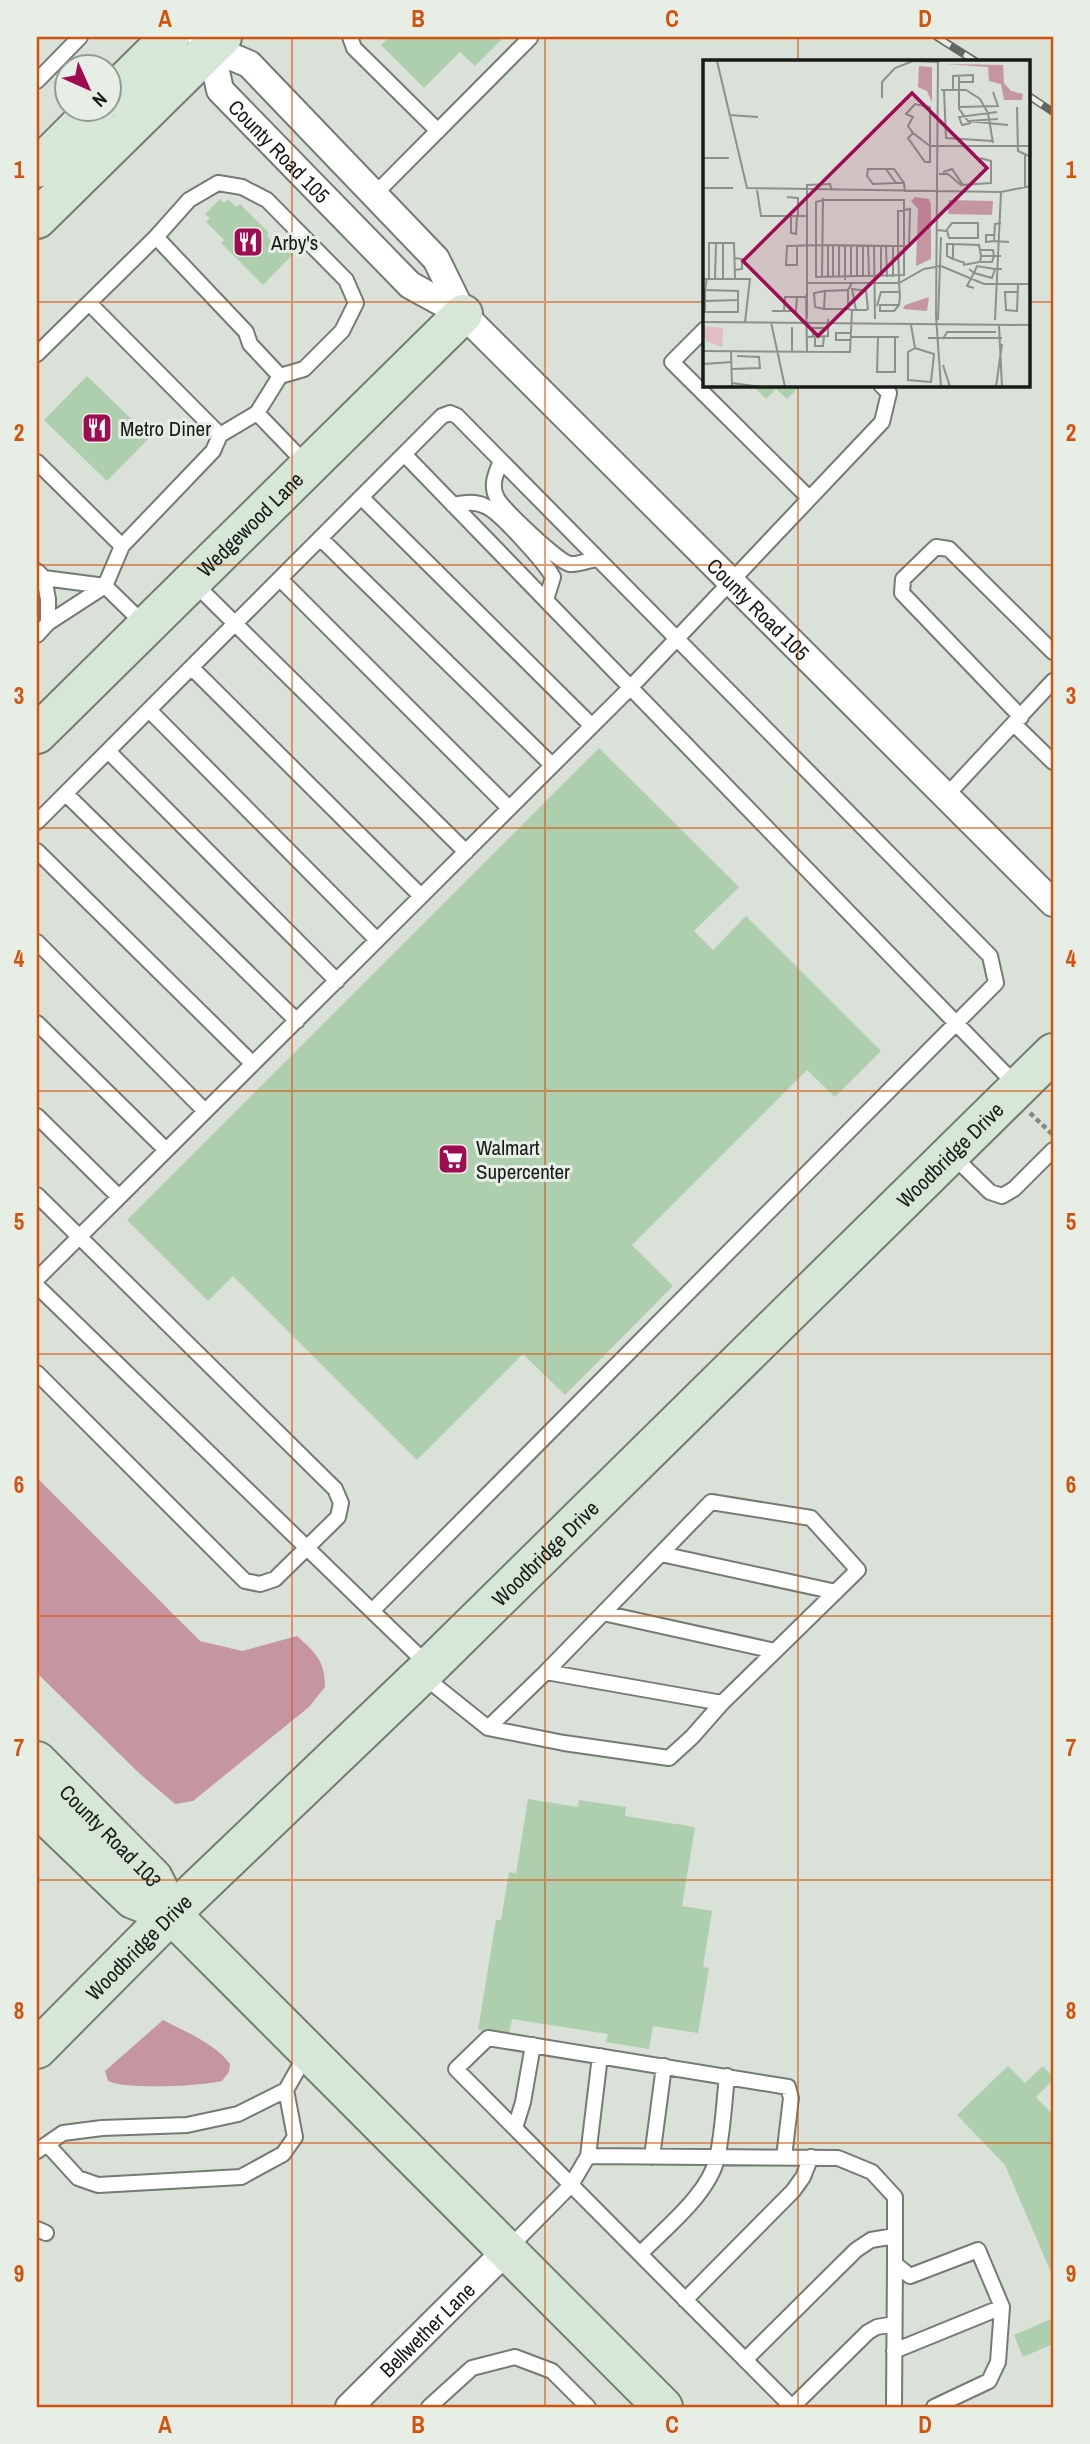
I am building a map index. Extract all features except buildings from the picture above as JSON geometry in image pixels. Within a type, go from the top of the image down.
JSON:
[{"type":"street","points":[[122,83],[170,37]]},
{"type":"street","points":[[44,194],[211,41]]},
{"type":"street","name":"County Road 105","points":[[211,41],[249,64],[436,259],[464,314]]},
{"type":"street","name":"County Road 105","points":[[211,41],[220,90],[410,285],[464,314],[1053,903]]},
{"type":"street","points":[[44,194],[88,122]]},
{"type":"street","name":"Wedgewood Lane","points":[[37,734],[464,314]]},
{"type":"street","name":"Woodbridge Drive","points":[[37,2049],[171,1914],[425,1670],[1053,1054]]},
{"type":"street","name":"County Road 103","points":[[37,1762],[153,1878],[171,1914]]},
{"type":"street","name":"County Road 103","points":[[37,1807],[133,1899],[171,1914]]},
{"type":"street","points":[[171,1914],[663,2407]]},
{"type":"street","name":"Bellwether Lane","points":[[349,2407],[507,2250]]},
{"type":"lane","points":[[37,81],[80,37]]},
{"type":"lane","points":[[350,37],[355,48],[438,131]]},
{"type":"lane","points":[[374,195],[530,37]]},
{"type":"lane","points":[[37,354],[189,201],[218,183],[242,187],[267,200],[346,280],[356,303],[342,331],[304,369],[280,376],[257,414],[220,435],[213,451],[122,546],[105,586],[48,623],[37,635]]},
{"type":"lane","points":[[156,237],[246,332],[250,344],[280,376]]},
{"type":"lane","points":[[89,303],[220,435]]},
{"type":"lane","points":[[703,331],[672,362],[809,498]]},
{"type":"lane","points":[[37,1279],[631,687],[882,422],[889,393],[883,387]]},
{"type":"lane","points":[[37,822],[442,416],[450,413],[457,416],[990,956],[996,983],[372,1611]]},
{"type":"lane","points":[[257,414],[308,467]]},
{"type":"lane","points":[[404,454],[1019,1088]]},
{"type":"lane","points":[[501,461],[494,480],[496,497],[509,512],[558,559],[571,564],[597,559]]},
{"type":"lane","points":[[37,462],[122,546]]},
{"type":"lane","points":[[362,497],[592,726]]},
{"type":"lane","points":[[453,505],[472,502],[489,507],[511,529],[547,566],[553,577],[546,600]]},
{"type":"lane","points":[[320,538],[552,765]]},
{"type":"lane","points":[[1053,652],[949,549],[936,547],[903,579],[902,593],[1053,762]]},
{"type":"lane","points":[[48,623],[48,599],[40,575],[105,586],[146,626]]},
{"type":"lane","points":[[280,579],[509,808]]},
{"type":"lane","points":[[192,581],[466,852]]},
{"type":"lane","points":[[192,668],[421,896]]},
{"type":"lane","points":[[946,796],[1053,681]]},
{"type":"lane","points":[[149,710],[377,940]]},
{"type":"lane","points":[[108,751],[337,981]]},
{"type":"lane","points":[[66,794],[297,1021]]},
{"type":"lane","points":[[37,851],[253,1064]]},
{"type":"lane","points":[[37,942],[205,1111]]},
{"type":"lane","points":[[37,1023],[166,1150]]},
{"type":"lane","points":[[37,1116],[119,1197]]},
{"type":"lane","points":[[951,1155],[990,1192],[1002,1196],[1014,1189],[1053,1150]]},
{"type":"lane","points":[[37,1195],[335,1489],[341,1503],[338,1517],[275,1579],[260,1584],[245,1581],[37,1373]]},
{"type":"lane","points":[[37,1286],[372,1611],[425,1670],[488,1728],[564,1743],[669,1758],[858,1570],[811,1518],[711,1502],[488,1728]]},
{"type":"lane","points":[[661,1554],[836,1592]]},
{"type":"lane","points":[[603,1613],[775,1651]]},
{"type":"lane","points":[[546,1672],[722,1703]]},
{"type":"lane","points":[[784,2157],[791,2098],[788,2087],[488,2038],[456,2069],[792,2407],[868,2332],[877,2326],[894,2324]]},
{"type":"lane","points":[[515,2128],[523,2102],[533,2045]]},
{"type":"lane","points":[[286,2090],[295,2137],[283,2154],[242,2177],[98,2185],[78,2178],[42,2148],[63,2133],[102,2128],[187,2125],[238,2114],[286,2090],[308,2051]]},
{"type":"lane","points":[[507,2250],[571,2185],[588,2156],[600,2056]]},
{"type":"lane","points":[[652,2157],[664,2066]]},
{"type":"lane","points":[[639,2254],[699,2192],[717,2159],[727,2077]]},
{"type":"lane","points":[[588,2156],[838,2158],[872,2172],[895,2197],[894,2407]]},
{"type":"lane","points":[[685,2300],[793,2191],[803,2177],[811,2157]]},
{"type":"lane","points":[[745,2360],[856,2250],[871,2240],[895,2236]]},
{"type":"lane","points":[[895,2264],[910,2276],[978,2250],[1002,2307],[998,2362],[989,2381],[934,2407]]},
{"type":"lane","points":[[894,2351],[1002,2307]]},
{"type":"lane","points":[[429,2407],[472,2368],[516,2357],[552,2371],[588,2407]]},
{"type":"shaded area","points":[[37,1478],[200,1641],[242,1651],[297,1636],[321,1664],[325,1687],[309,1707],[193,1801],[175,1804],[139,1773],[37,1673]]},
{"type":"shaded area","points":[[163,2020],[199,2039],[224,2057],[230,2064],[229,2072],[222,2081],[182,2086],[147,2086],[108,2081],[105,2071]]},
{"type":"railway","points":[[937,37],[973,60]]},
{"type":"railway","points":[[1030,97],[1053,112]]},
{"type":"place","name":"Arby's","points":[[248,242]]},
{"type":"place","name":"Metro Diner","points":[[97,428]]},
{"type":"place","name":"Walmart Supercenter","points":[[453,1159]]}]
